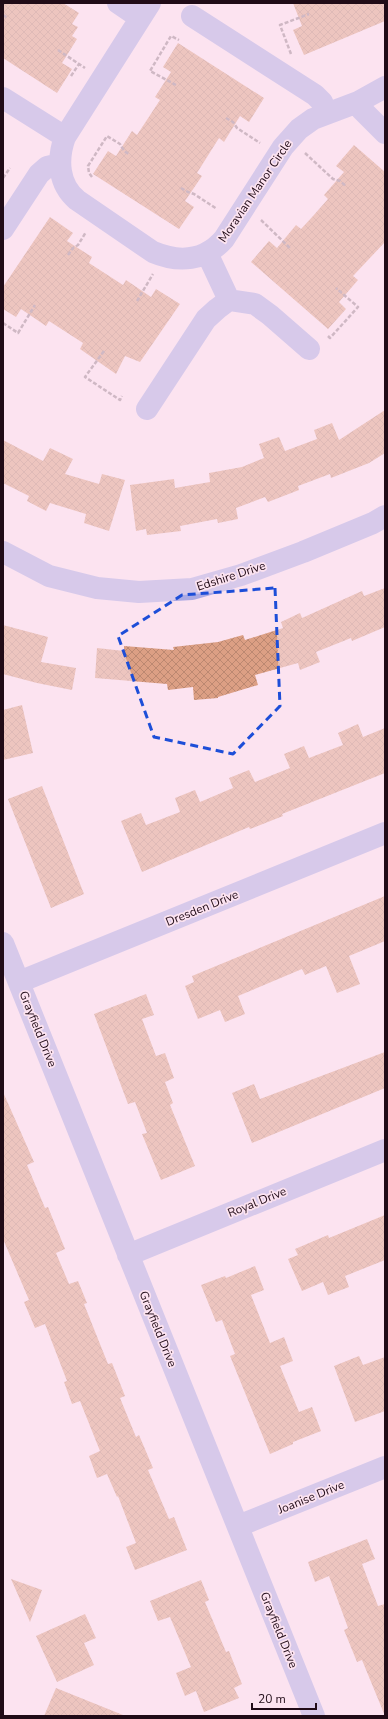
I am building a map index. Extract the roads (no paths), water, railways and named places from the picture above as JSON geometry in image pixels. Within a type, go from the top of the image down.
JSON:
[{"type":"street","name":"Moravian Manor Circle","points":[[118,3],[145,10],[65,137],[61,149],[60,164],[63,183],[69,193],[76,200],[153,252],[163,256],[185,259],[197,258],[216,248],[224,239],[283,147],[293,135],[307,122],[358,102],[385,87]]},
{"type":"street","points":[[192,16],[315,95],[322,102],[327,113]]},
{"type":"street","points":[[3,98],[65,137]]},
{"type":"street","points":[[358,102],[362,110],[385,133]]},
{"type":"street","points":[[3,229],[39,174],[47,167],[60,164]]},
{"type":"street","points":[[207,253],[229,300]]},
{"type":"street","points":[[147,409],[206,319],[229,300],[255,304],[309,349]]},
{"type":"street","name":"Edshire Drive","points":[[3,552],[49,576],[97,588],[139,592],[192,589],[241,575],[373,523],[385,516]]},
{"type":"street","name":"Dresden Drive","points":[[19,982],[385,833]]},
{"type":"street","name":"Grayfield Drive","points":[[3,943],[314,1716]]},
{"type":"street","name":"Royal Drive","points":[[128,1255],[385,1150]]},
{"type":"street","name":"Joanise Drive","points":[[238,1526],[385,1467]]}]
